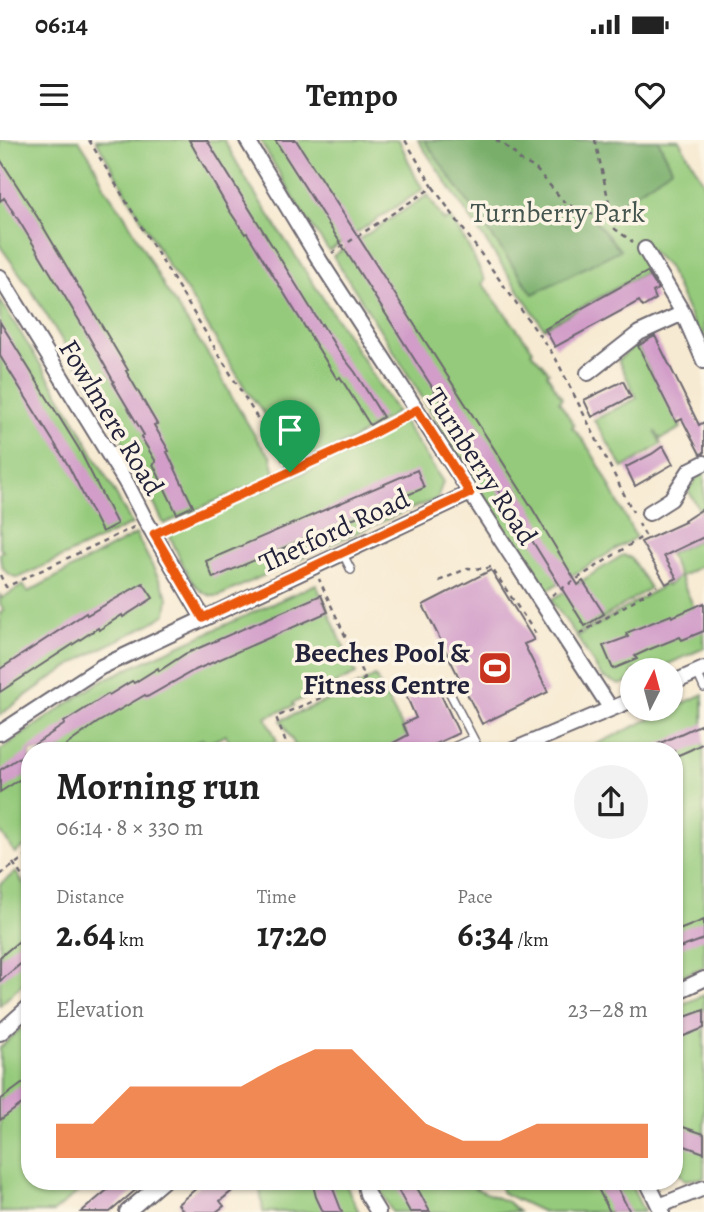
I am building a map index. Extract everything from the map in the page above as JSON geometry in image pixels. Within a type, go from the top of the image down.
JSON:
[{"type":"street","name":"Turnberry Road","points":[[247,140],[320,261],[611,709]]},
{"type":"street","points":[[645,249],[683,313],[704,361]]},
{"type":"street","name":"Fowlmere Road","points":[[0,277],[127,484],[203,618]]},
{"type":"street","points":[[588,373],[639,333],[683,313]]},
{"type":"street","points":[[644,518],[671,499],[690,471],[704,463]]},
{"type":"street","name":"Thetford Road","points":[[0,733],[102,667],[470,493]]},
{"type":"street","points":[[683,678],[700,671]]},
{"type":"street","points":[[532,742],[620,705]]},
{"type":"street","points":[[683,989],[704,979]]},
{"type":"street","points":[[0,1033],[21,1014]]},
{"type":"street","points":[[650,1190],[660,1209],[704,1188]]},
{"type":"street","points":[[127,1212],[153,1190]]},
{"type":"street","points":[[367,1190],[378,1212]]},
{"type":"lane","points":[[343,554],[351,570]]},
{"type":"lane","points":[[700,671],[704,688]]},
{"type":"lane","points":[[443,680],[475,742]]},
{"type":"lane","points":[[464,742],[473,738]]},
{"type":"path","points":[[89,140],[290,472]]},
{"type":"path","points":[[405,140],[433,187],[555,357],[633,512]]},
{"type":"path","points":[[496,140],[521,161],[535,168],[565,203],[585,213],[612,215]]},
{"type":"path","points":[[595,140],[615,229],[626,239],[645,249]]},
{"type":"path","points":[[320,261],[433,187]]},
{"type":"path","points":[[154,534],[364,438],[417,410]]},
{"type":"path","points":[[541,602],[645,535],[644,518]]},
{"type":"path","points":[[0,575],[6,587],[146,521]]},
{"type":"path","points":[[286,742],[276,717],[365,679],[313,566]]},
{"type":"path","points":[[439,581],[468,568],[491,567],[536,634]]},
{"type":"path","points":[[568,641],[657,586]]},
{"type":"path","points":[[0,875],[21,858]]},
{"type":"path","points":[[13,863],[21,875]]},
{"type":"green space","points":[[0,140],[79,140],[165,288],[215,365],[260,444],[271,457],[275,473],[273,476],[164,524],[118,432],[30,288],[0,246]]},
{"type":"green space","points":[[96,140],[224,140],[250,186],[397,412],[352,440],[295,466],[264,413],[246,390],[188,293],[169,267]]},
{"type":"green space","points":[[260,140],[399,140],[423,189],[329,251],[301,211]]},
{"type":"green space","name":"Turnberry Park","points":[[418,140],[679,140],[704,183],[704,348],[668,267],[647,247],[653,268],[544,328]]},
{"type":"green space","name":"Turnberry Park","points":[[424,140],[658,140],[672,168],[595,221],[620,250],[533,294]]},
{"type":"green space","points":[[428,195],[444,221],[450,218],[485,280],[482,283],[533,350],[531,352],[549,372],[547,374],[562,398],[559,401],[574,425],[572,427],[591,451],[636,537],[546,591],[471,477],[333,256]]},
{"type":"green space","points":[[0,300],[75,420],[132,524],[18,578],[4,569],[0,558],[3,551],[0,548]]},
{"type":"green space","points":[[637,344],[681,428],[661,439],[655,431],[661,444],[623,468],[594,420],[637,398],[618,360]]},
{"type":"green space","points":[[402,419],[443,482],[437,499],[219,596],[209,595],[193,583],[168,532],[361,448]]},
{"type":"green space","points":[[704,472],[704,518],[688,490]]},
{"type":"green space","points":[[136,534],[168,597],[166,614],[70,666],[0,715],[0,613],[4,611],[0,604],[0,595],[2,598],[23,585],[28,592]]},
{"type":"green space","points":[[704,537],[704,564],[680,577],[704,629],[704,648],[682,658],[620,658],[620,685],[602,677],[577,637],[666,584],[667,586],[679,576],[669,554]]},
{"type":"green space","points":[[623,555],[631,558],[650,588],[576,635],[551,600]]},
{"type":"green space","points":[[316,584],[356,674],[293,703],[294,706],[266,717],[277,741],[275,742],[229,742],[226,735],[211,742],[202,739],[197,742],[21,742],[21,849],[15,853],[0,831],[0,750],[101,681]]},
{"type":"green space","points":[[375,676],[410,742],[293,742],[281,720],[347,692]]},
{"type":"green space","points":[[703,694],[704,967],[683,975],[683,742],[601,742],[646,721],[683,721],[683,703]]},
{"type":"green space","points":[[16,872],[21,880],[21,985],[0,1005],[0,884]]},
{"type":"green space","points":[[704,995],[704,1178],[685,1180],[683,1178],[683,1004]]},
{"type":"green space","points":[[21,1028],[21,1190],[80,1190],[54,1212],[0,1212],[0,1048]]},
{"type":"green space","points":[[260,1190],[348,1190],[359,1212],[263,1212]]},
{"type":"green space","points":[[381,1190],[479,1190],[508,1202],[519,1212],[392,1212]]},
{"type":"green space","points":[[633,1190],[644,1212],[543,1212],[501,1192]]},
{"type":"building","points":[[189,140],[207,140],[321,325],[383,417],[370,425],[340,377],[337,379],[247,233],[245,234],[229,210]]},
{"type":"building","points":[[275,140],[296,140],[529,503],[578,585],[583,581],[604,614],[585,626]]},
{"type":"building","points":[[0,159],[128,370],[126,371],[157,424],[154,425],[169,451],[167,452],[193,506],[177,514],[153,464],[156,462],[141,437],[144,435],[85,330],[4,198],[0,201]]},
{"type":"building","points":[[647,272],[658,289],[653,292],[656,299],[643,307],[639,301],[555,347],[545,329]]},
{"type":"building","points":[[0,322],[79,449],[117,524],[102,532],[68,465],[0,356]]},
{"type":"building","points":[[655,336],[699,425],[704,422],[704,453],[700,454],[682,419],[676,422],[638,346]]},
{"type":"building","points":[[623,381],[631,397],[592,417],[584,400]]},
{"type":"building","points":[[663,446],[673,464],[635,486],[626,467]]},
{"type":"building","points":[[417,470],[424,488],[213,578],[206,561]]},
{"type":"building","points":[[704,508],[704,537],[664,556],[677,578],[666,584],[641,542],[685,522]]},
{"type":"building","name":"Beeches Pool & Fitness Centre","points":[[491,570],[534,640],[524,644],[548,692],[482,724],[423,605]]},
{"type":"building","points":[[143,583],[153,598],[123,617],[122,615],[99,630],[98,628],[0,692],[0,669],[86,613],[87,615]]},
{"type":"building","points":[[321,595],[328,612],[193,671],[147,697],[145,695],[71,742],[38,742],[108,694],[132,681],[134,683],[158,668],[159,671],[185,654]]},
{"type":"building","points":[[704,603],[704,631],[682,640],[680,637],[635,656],[636,658],[620,658],[620,666],[613,669],[603,646],[628,637],[626,633],[671,615],[672,617]]},
{"type":"building","points":[[435,682],[459,733],[440,742],[395,742],[408,735],[403,724],[416,718],[406,695]]},
{"type":"building","points":[[704,723],[704,743],[690,750],[683,753],[683,742],[663,742]]},
{"type":"building","points":[[21,756],[21,779],[0,792],[0,770]]},
{"type":"building","points":[[704,920],[704,939],[683,947],[683,928]]},
{"type":"building","points":[[21,940],[21,964],[0,981],[0,957]]},
{"type":"building","points":[[704,1010],[704,1028],[683,1036],[683,1018]]},
{"type":"building","points":[[21,1085],[21,1105],[0,1120],[0,1100]]},
{"type":"building","points":[[683,1127],[704,1134],[704,1153],[683,1145]]},
{"type":"building","points":[[107,1190],[136,1190],[110,1212],[81,1212]]},
{"type":"building","points":[[194,1190],[232,1191],[220,1201],[224,1206],[216,1212],[184,1212],[178,1204]]},
{"type":"building","points":[[314,1190],[333,1190],[342,1212],[323,1212]]},
{"type":"building","points":[[398,1190],[418,1190],[430,1212],[410,1212]]},
{"type":"building","points":[[599,1190],[619,1190],[630,1212],[610,1212]]},
{"type":"place","name":"Beeches Pool & Fitness Centre","points":[[495,668]]},
{"type":"route","points":[[417,410],[470,493],[203,618],[154,534],[290,472],[417,410]]}]
